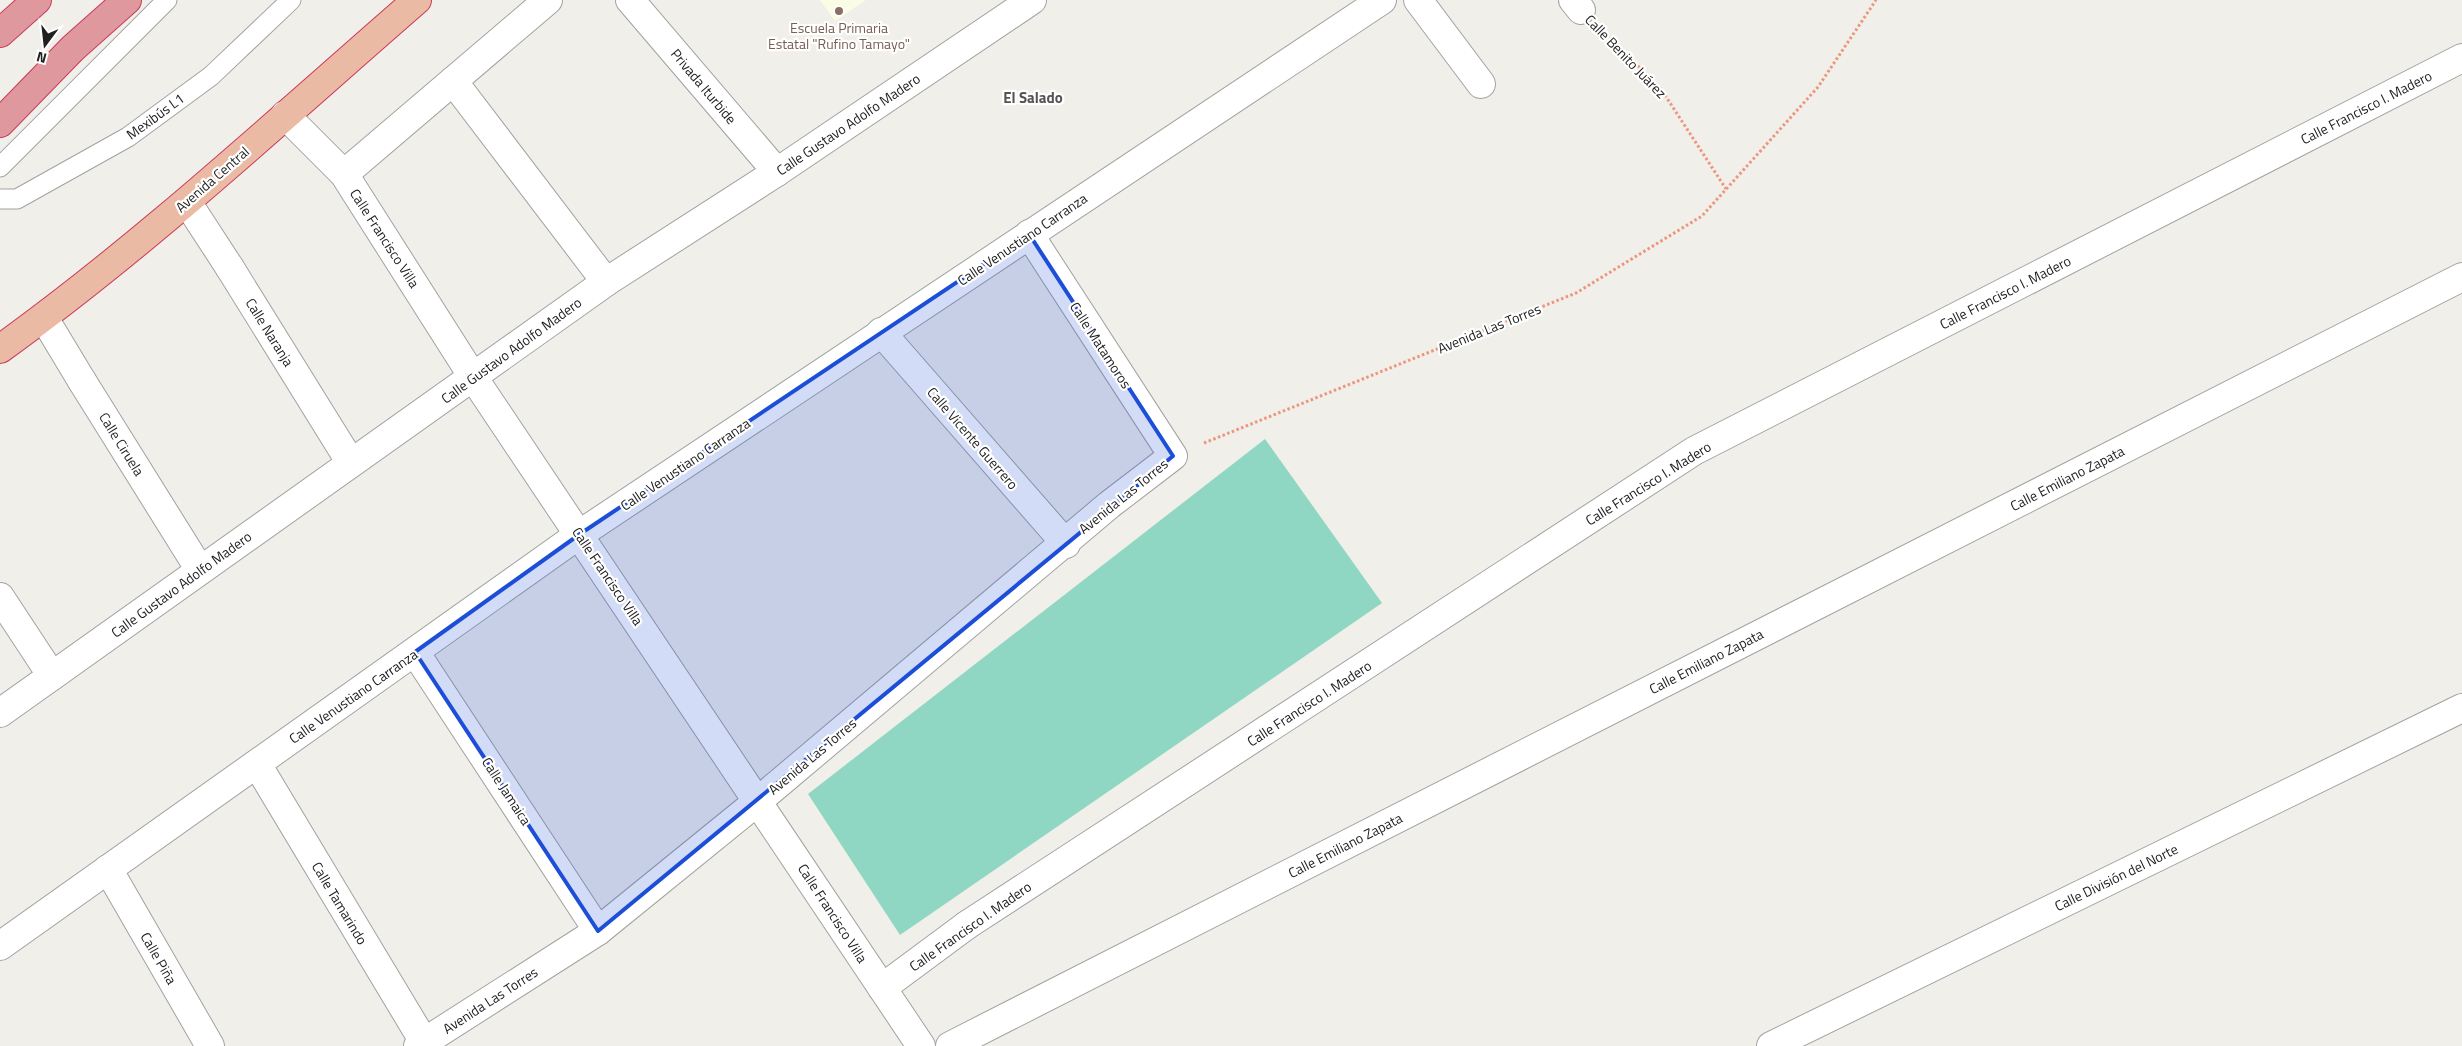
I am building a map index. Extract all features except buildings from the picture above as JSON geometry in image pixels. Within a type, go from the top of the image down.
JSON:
[{"type":"highway","points":[[7,27],[37,0]]},
{"type":"highway","points":[[0,123],[73,48],[127,0]]},
{"type":"highway","name":"Avenida Central","points":[[0,350],[44,318],[187,202],[417,0]]},
{"type":"street","points":[[344,174],[548,0]]},
{"type":"street","name":"Privada Iturbide","points":[[630,0],[777,172]]},
{"type":"street","name":"Calle Gustavo Adolfo Madero","points":[[0,713],[606,282],[777,172],[1032,0]]},
{"type":"street","name":"Calle Venustiano Carranza","points":[[0,946],[580,534],[1382,0]]},
{"type":"street","points":[[1418,0],[1481,84]]},
{"type":"street","name":"Calle Francisco I. Madero","points":[[882,988],[968,925],[1694,451],[2462,58]]},
{"type":"street","points":[[453,81],[606,282]]},
{"type":"street","name":"Calle Francisco Villa","points":[[285,115],[344,174],[473,377],[580,534],[921,1046]]},
{"type":"street","name":"Calle Naranja","points":[[187,202],[351,464]]},
{"type":"street","name":"Calle Matamoros","points":[[1029,234],[1173,456]]},
{"type":"street","name":"Calle Emiliano Zapata","points":[[950,1046],[2462,277]]},
{"type":"street","name":"Calle Ciruela","points":[[44,318],[200,570]]},
{"type":"street","name":"Calle Vicente Guerrero","points":[[881,332],[1066,544]]},
{"type":"street","name":"Avenida Las Torres","points":[[421,1044],[598,930],[758,801],[1066,544],[1109,505],[1173,456]]},
{"type":"street","points":[[0,596],[52,676]]},
{"type":"street","name":"Calle Jamaica","points":[[415,652],[598,930]]},
{"type":"street","name":"Calle División del Norte","points":[[1770,1046],[2462,708]]},
{"type":"street","name":"Calle Tamarindo","points":[[257,764],[421,1044]]},
{"type":"street","name":"Calle Piña","points":[[108,869],[210,1046]]},
{"type":"lane","points":[[0,167],[167,0]]},
{"type":"lane","name":"Mexibús L1","points":[[0,199],[17,199],[128,137],[211,76],[291,0]]},
{"type":"path","name":"Avenida Las Torres","points":[[1173,456],[1576,292],[1702,216],[1818,87],[1876,0]]},
{"type":"path","name":"Calle Benito Juárez","points":[[1577,5],[1661,89],[1726,189]]},
{"type":"highlighted area","points":[[1029,234],[1173,456],[598,931],[415,652],[580,534]]},
{"type":"shaded area","name":"Escuela Primaria Estatal \"Rufino Tamayo\"","points":[[820,0],[866,0],[835,21]]},
{"type":"green space","points":[[1265,439],[1382,603],[900,935],[808,794]]},
{"type":"place","name":"Escuela Primaria Estatal \"Rufino Tamayo\"","points":[[839,11]]},
{"type":"district","name":"El Salado","points":[[1033,97]]}]
